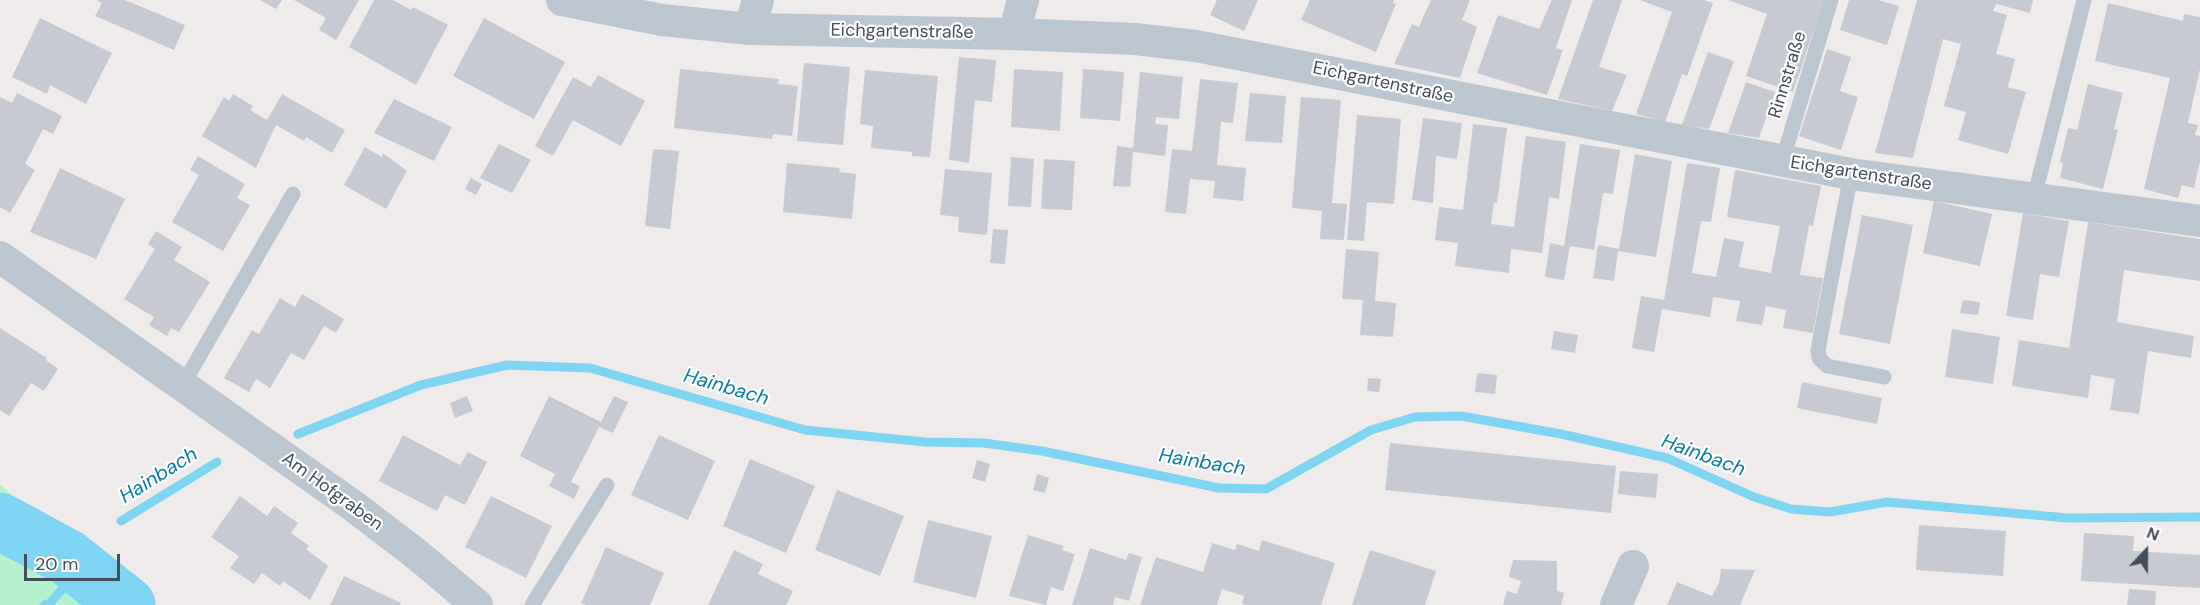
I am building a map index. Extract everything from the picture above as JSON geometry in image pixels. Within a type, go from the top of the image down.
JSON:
[{"type":"street","name":"Eichgartenstraße","points":[[562,0],[662,20],[754,14],[1014,33],[1135,39],[1206,48],[1851,174],[2200,220]]},
{"type":"street","points":[[1014,33],[1023,0]]},
{"type":"street","name":"Am Hofgraben","points":[[0,257],[352,505],[477,605]]},
{"type":"street","points":[[1616,605],[1633,566]]},
{"type":"lane","name":"Rinnstraße","points":[[1782,162],[1831,0]]},
{"type":"lane","points":[[2034,198],[2084,0]]},
{"type":"lane","points":[[1851,174],[1818,350],[1819,358],[1827,366],[1884,377]]},
{"type":"lane","points":[[182,386],[292,194]]},
{"type":"lane","points":[[532,605],[607,485]]},
{"type":"green space","points":[[0,484],[127,605],[0,605]]},
{"type":"building","points":[[96,0],[125,0],[185,25],[174,50],[95,16],[102,3]]},
{"type":"building","points":[[260,0],[282,0],[276,9]]},
{"type":"building","points":[[294,0],[359,0],[336,40],[319,30],[326,18]]},
{"type":"building","points":[[374,0],[393,0],[411,10],[413,7],[448,25],[416,85],[349,47]]},
{"type":"building","points":[[1217,0],[1258,0],[1244,31],[1210,15]]},
{"type":"building","points":[[1310,0],[1394,0],[1393,3],[1396,4],[1376,52],[1301,20]]},
{"type":"building","points":[[1431,0],[1470,0],[1462,20],[1477,27],[1460,78],[1394,64],[1412,24],[1419,27]]},
{"type":"building","points":[[1552,0],[1572,0],[1556,48],[1563,50],[1547,95],[1477,73],[1498,15],[1539,29]]},
{"type":"building","points":[[1593,0],[1622,0],[1599,67],[1627,75],[1612,111],[1558,99]]},
{"type":"building","points":[[1640,0],[1704,0],[1713,3],[1687,76],[1682,74],[1665,122],[1636,114],[1672,12]]},
{"type":"building","points":[[1728,0],[1824,0],[1793,92],[1746,76],[1767,14]]},
{"type":"building","points":[[1849,0],[1878,0],[1899,6],[1887,45],[1840,30]]},
{"type":"building","points":[[1917,0],[2033,0],[2030,13],[1996,4],[1993,11],[2007,15],[1996,54],[2015,59],[2008,87],[2026,92],[2008,154],[1958,140],[1966,112],[1944,106],[1961,44],[1943,39],[1913,158],[1875,153]]},
{"type":"building","points":[[2108,3],[2183,21],[2184,14],[2200,17],[2200,69],[2188,123],[2198,125],[2195,135],[2200,136],[2200,161],[2194,188],[2182,185],[2178,198],[2144,189],[2170,78],[2095,61]]},
{"type":"building","points":[[40,18],[112,53],[86,104],[50,85],[47,94],[12,77]]},
{"type":"building","points":[[484,18],[565,62],[534,119],[453,76]]},
{"type":"building","points":[[1827,49],[1851,57],[1840,91],[1858,97],[1841,150],[1799,136]]},
{"type":"building","points":[[1708,52],[1734,61],[1709,129],[1682,125]]},
{"type":"building","points":[[959,57],[996,60],[992,102],[975,100],[969,163],[949,160]]},
{"type":"building","points":[[804,63],[850,67],[843,145],[797,141]]},
{"type":"building","points":[[680,69],[779,79],[778,84],[798,86],[792,136],[773,134],[772,139],[674,128]]},
{"type":"building","points":[[1014,69],[1063,72],[1060,131],[1011,127]]},
{"type":"building","points":[[1083,69],[1124,72],[1120,121],[1080,118]]},
{"type":"building","points":[[865,70],[938,76],[930,157],[912,156],[912,152],[871,148],[873,126],[860,124]]},
{"type":"building","points":[[1140,72],[1183,77],[1179,119],[1156,117],[1155,124],[1168,125],[1165,156],[1133,152],[1130,187],[1113,186],[1117,146],[1133,148]]},
{"type":"building","points":[[598,75],[645,101],[621,146],[573,120],[553,156],[535,146],[573,77],[591,87]]},
{"type":"building","points":[[1200,79],[1238,83],[1233,123],[1221,122],[1217,165],[1246,168],[1243,201],[1213,198],[1215,181],[1190,179],[1186,214],[1165,212],[1172,149],[1192,151]]},
{"type":"building","points":[[1746,82],[1775,92],[1759,138],[1728,133]]},
{"type":"building","points":[[2088,84],[2123,93],[2114,129],[2118,130],[2103,189],[2060,178],[2063,163],[2060,162],[2068,128],[2077,130]]},
{"type":"building","points":[[17,93],[62,116],[53,134],[43,129],[25,164],[35,170],[10,213],[0,207],[0,97],[12,103]]},
{"type":"building","points":[[1250,93],[1286,96],[1282,143],[1245,141]]},
{"type":"building","points":[[233,94],[253,106],[250,110],[267,120],[282,94],[345,130],[332,153],[306,137],[304,141],[276,125],[256,168],[202,136],[224,97],[229,101]]},
{"type":"building","points":[[1301,97],[1341,100],[1332,203],[1347,204],[1344,240],[1320,239],[1322,211],[1292,208]]},
{"type":"building","points":[[394,99],[452,127],[434,161],[374,133]]},
{"type":"building","points":[[1357,115],[1401,119],[1394,204],[1367,202],[1364,241],[1347,240]]},
{"type":"building","points":[[1423,118],[1462,123],[1457,159],[1436,156],[1433,203],[1412,200]]},
{"type":"building","points":[[1473,124],[1507,128],[1497,203],[1494,202],[1491,224],[1514,227],[1526,136],[1566,142],[1559,199],[1549,197],[1542,253],[1511,249],[1509,273],[1455,266],[1458,243],[1435,240],[1439,207],[1463,210]]},
{"type":"building","points":[[499,144],[531,160],[512,193],[480,178]]},
{"type":"building","points":[[1580,144],[1620,150],[1613,194],[1603,193],[1594,250],[1570,246],[1564,280],[1545,277],[1550,243],[1564,246]]},
{"type":"building","points":[[365,147],[382,157],[383,153],[407,171],[386,209],[344,185]]},
{"type":"building","points":[[653,149],[679,151],[670,229],[645,226]]},
{"type":"building","points":[[1635,154],[1672,161],[1656,257],[1618,251],[1614,281],[1593,278],[1598,245],[1619,249]]},
{"type":"building","points":[[198,156],[245,184],[237,198],[250,205],[223,251],[172,222],[199,175],[190,170]]},
{"type":"building","points":[[1011,157],[1034,159],[1031,207],[1008,206]]},
{"type":"building","points":[[1044,159],[1075,161],[1072,210],[1041,209]]},
{"type":"building","points":[[787,163],[840,168],[839,172],[856,174],[852,219],[783,212]]},
{"type":"building","points":[[1687,163],[1720,168],[1711,222],[1701,221],[1692,273],[1716,277],[1724,238],[1744,242],[1739,267],[1771,273],[1780,226],[1727,217],[1735,170],[1821,186],[1813,226],[1809,225],[1800,275],[1823,278],[1813,333],[1783,328],[1786,310],[1766,306],[1762,325],[1736,321],[1740,301],[1713,297],[1710,317],[1662,309],[1654,352],[1632,348],[1641,296],[1664,300]]},
{"type":"building","points":[[60,168],[125,199],[96,259],[30,232]]},
{"type":"building","points":[[945,169],[992,173],[987,235],[958,232],[959,217],[940,215]]},
{"type":"building","points":[[471,178],[482,184],[476,195],[465,189]]},
{"type":"building","points":[[1934,201],[1992,214],[1980,266],[1923,253]]},
{"type":"building","points":[[2023,213],[2069,221],[2059,277],[2040,274],[2033,320],[2006,316]]},
{"type":"building","points":[[1862,215],[1913,225],[1890,344],[1839,334]]},
{"type":"building","points":[[2088,222],[2200,239],[2200,281],[2124,270],[2117,322],[2194,336],[2191,358],[2148,351],[2139,414],[2110,410],[2115,379],[2091,375],[2088,398],[2012,386],[2019,340],[2069,348]]},
{"type":"building","points":[[993,229],[1008,230],[1005,264],[990,263]]},
{"type":"building","points":[[156,231],[182,247],[174,260],[210,282],[179,332],[171,328],[167,336],[149,325],[154,317],[124,299],[155,249],[148,244]]},
{"type":"building","points":[[1346,249],[1379,252],[1375,301],[1396,303],[1393,337],[1360,335],[1363,300],[1342,299]]},
{"type":"building","points":[[302,294],[344,319],[336,333],[324,326],[304,360],[291,353],[270,388],[256,379],[249,392],[224,378],[252,330],[259,334],[280,298],[295,307]]},
{"type":"building","points":[[1963,300],[1980,302],[1978,315],[1960,313]]},
{"type":"building","points":[[0,328],[47,358],[46,360],[58,369],[44,391],[31,383],[9,416],[0,410]]},
{"type":"building","points":[[1952,329],[2000,337],[1993,384],[1945,377]]},
{"type":"building","points":[[1554,331],[1578,335],[1575,353],[1551,349]]},
{"type":"building","points":[[1477,373],[1497,375],[1495,394],[1475,392]]},
{"type":"building","points":[[1368,378],[1381,379],[1379,392],[1367,391]]},
{"type":"building","points":[[1802,382],[1882,398],[1877,424],[1797,408]]},
{"type":"building","points":[[467,396],[473,411],[455,418],[450,403]]},
{"type":"building","points":[[549,396],[601,422],[614,396],[628,402],[613,433],[599,427],[571,482],[580,486],[574,499],[549,486],[555,474],[520,456]]},
{"type":"building","points":[[403,435],[460,465],[468,452],[487,462],[465,505],[445,495],[437,511],[379,481]]},
{"type":"building","points":[[659,435],[715,461],[688,520],[631,495]]},
{"type":"building","points":[[1390,443],[1616,466],[1611,513],[1385,490]]},
{"type":"building","points":[[750,459],[815,486],[786,553],[723,526]]},
{"type":"building","points":[[977,460],[990,464],[985,482],[972,478]]},
{"type":"building","points":[[1620,471],[1658,474],[1656,498],[1618,494]]},
{"type":"building","points":[[1037,474],[1049,478],[1045,493],[1033,490]]},
{"type":"building","points":[[837,490],[904,516],[880,576],[815,550]]},
{"type":"building","points":[[240,496],[267,516],[274,506],[298,523],[291,533],[309,546],[306,549],[328,566],[310,600],[283,581],[280,586],[262,573],[254,584],[230,568],[239,556],[211,537]]},
{"type":"building","points":[[491,496],[552,526],[526,578],[465,547]]},
{"type":"building","points":[[928,520],[992,536],[976,598],[913,582]]},
{"type":"building","points":[[1919,525],[2006,531],[2003,576],[1916,570]]},
{"type":"building","points":[[2084,533],[2134,536],[2133,551],[2200,555],[2200,588],[2081,581]]},
{"type":"building","points":[[1028,535],[1064,546],[1062,550],[1075,554],[1063,591],[1051,587],[1046,605],[1009,596]]},
{"type":"building","points":[[1262,540],[1335,563],[1321,605],[1246,605],[1242,604],[1244,596],[1222,589],[1217,605],[1140,605],[1156,557],[1203,572],[1212,543],[1235,550],[1237,544],[1259,551]]},
{"type":"building","points":[[606,547],[664,573],[650,605],[586,605],[581,603]]},
{"type":"building","points":[[1090,548],[1126,560],[1129,553],[1142,557],[1129,601],[1115,597],[1113,605],[1072,605]]},
{"type":"building","points":[[734,550],[763,564],[758,574],[793,591],[786,605],[708,605]]},
{"type":"building","points":[[1370,550],[1436,571],[1425,605],[1352,605]]},
{"type":"building","points":[[1513,560],[1557,561],[1557,591],[1564,593],[1561,605],[1503,605],[1507,591],[1517,594],[1521,581],[1509,577]]},
{"type":"building","points":[[1721,569],[1755,570],[1740,605],[1667,605],[1677,582],[1712,596],[1719,583]]},
{"type":"building","points":[[344,576],[401,603],[400,605],[330,605]]},
{"type":"building","points":[[2129,589],[2156,591],[2155,605],[2127,605]]},
{"type":"waterway","name":"Hainbach","points":[[298,434],[421,385],[507,365],[590,368],[805,430],[925,442],[984,443],[1042,451],[1219,488],[1266,489],[1371,430],[1415,417],[1461,416],[1561,434],[1667,458],[1754,497],[1791,509],[1830,512],[1887,502],[2068,518],[2200,517]]},
{"type":"waterway","name":"Hainbach","points":[[121,521],[217,462]]},
{"type":"waterway","points":[[0,521],[68,558],[127,605]]},
{"type":"waterway","name":"Hainbach","points":[[44,605],[49,604],[65,586]]}]
